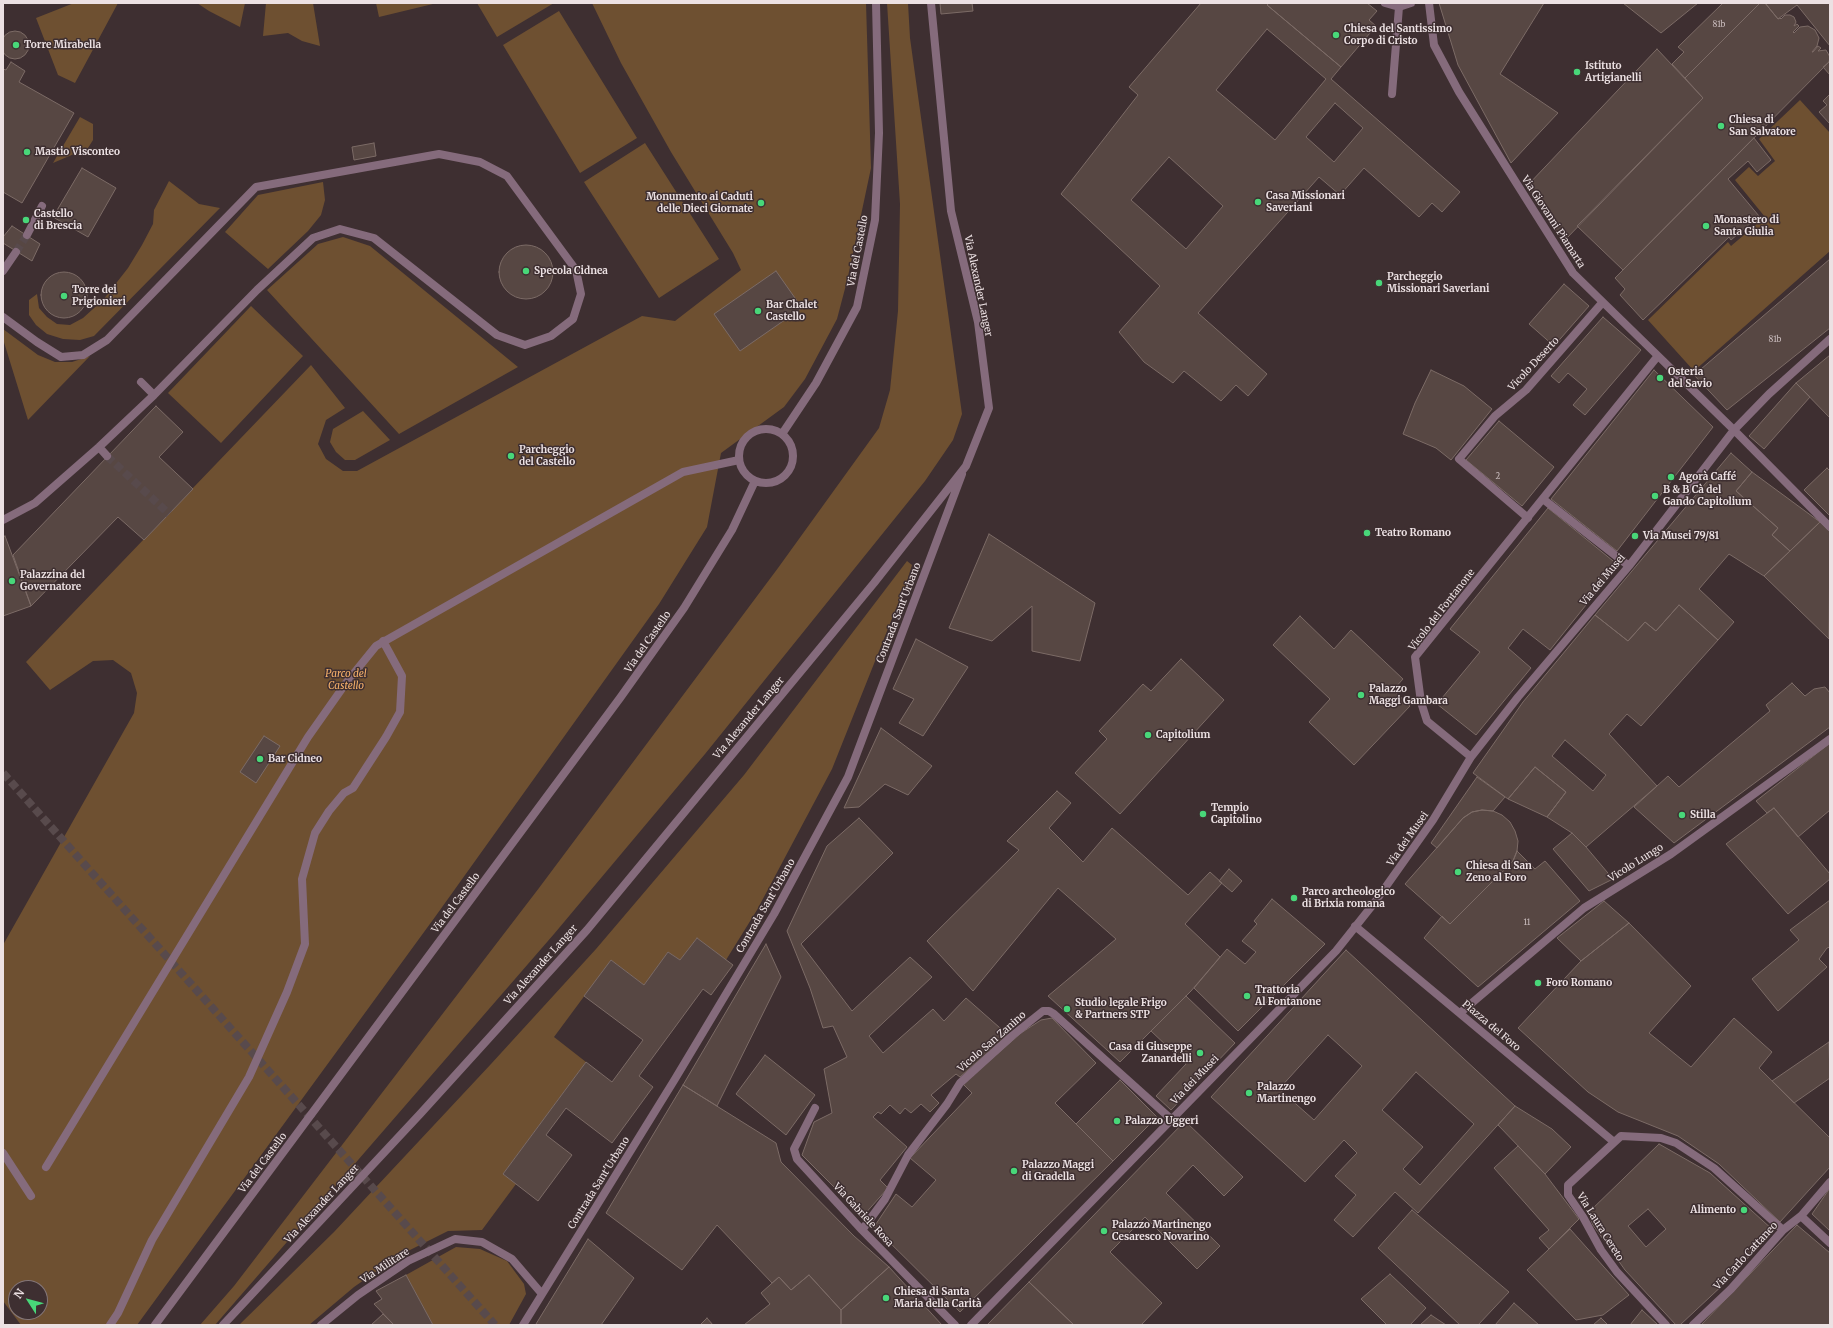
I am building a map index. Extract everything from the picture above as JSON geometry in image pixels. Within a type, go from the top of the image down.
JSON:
[{"type":"street","name":"Via del Castello","points":[[782,434],[816,383],[857,307],[875,220],[879,134],[876,3]]},
{"type":"street","name":"Via Alexander Langer","points":[[223,1325],[421,1113],[587,930],[874,583],[966,466],[989,408],[978,322],[951,211],[931,3]]},
{"type":"street","points":[[1385,3],[1399,7],[1411,3]]},
{"type":"street","name":"Via Giovanni Piamarta","points":[[1429,3],[1434,45],[1459,92],[1573,273],[1657,357],[1734,430],[1830,527]]},
{"type":"street","points":[[1392,94],[1399,7]]},
{"type":"street","points":[[3,317],[37,342],[61,357],[83,355],[107,340],[256,186],[439,154],[480,162],[507,176],[576,270],[581,294],[573,319],[551,336],[525,345],[497,334],[374,238],[340,229],[313,238],[257,290],[154,395],[99,447],[35,503],[3,520]]},
{"type":"street","points":[[27,235],[42,206]]},
{"type":"street","points":[[3,271],[16,252]]},
{"type":"street","name":"Vicolo Deserto","points":[[1526,520],[1459,459],[1495,416],[1526,390],[1602,303]]},
{"type":"street","name":"Via dei Musei","points":[[971,1325],[1336,951],[1376,902],[1434,820],[1471,757],[1518,697],[1629,566],[1734,430],[1769,394],[1830,339]]},
{"type":"street","name":"Vicolo del Fontanone","points":[[1471,757],[1427,721],[1421,702],[1415,658],[1657,357]]},
{"type":"street","points":[[141,382],[154,395]]},
{"type":"street","points":[[761,429],[772,429],[782,434],[789,442],[793,453],[792,464],[786,474],[777,481],[766,483],[755,481],[744,473],[739,460],[739,450],[744,440],[751,432],[761,429]]},
{"type":"street","points":[[99,447],[107,456]]},
{"type":"street","points":[[46,1167],[308,737],[346,683],[376,646],[683,472],[739,460]]},
{"type":"street","name":"Contrada Sant'Urbano","points":[[523,1325],[676,1079],[774,914],[848,777],[966,466]]},
{"type":"street","name":"Via del Castello","points":[[155,1325],[620,698],[684,608],[732,530],[755,481]]},
{"type":"street","points":[[1543,499],[1629,566]]},
{"type":"street","points":[[110,1325],[118,1313],[152,1240],[249,1077],[287,992],[305,944],[302,879],[316,833],[329,811],[344,793],[353,788],[386,737],[400,712],[402,676],[383,641]]},
{"type":"street","name":"Vicolo Lungo","points":[[1460,1013],[1486,989],[1584,908],[1670,854],[1830,739]]},
{"type":"street","name":"Piazza del Foro","points":[[1355,926],[1614,1142]]},
{"type":"street","name":"Vicolo San Zanino","points":[[862,1230],[885,1200],[908,1155],[947,1104],[960,1083],[1013,1035],[1043,1011],[1049,1011],[1054,1014],[1171,1119]]},
{"type":"street","name":"Via Gabriele Rosa","points":[[815,1108],[794,1149],[795,1154],[862,1230],[955,1325]]},
{"type":"street","name":"Via Laura Cereto","points":[[1666,1325],[1616,1272],[1568,1195],[1568,1185],[1621,1136],[1661,1138],[1676,1143],[1714,1168],[1783,1230]]},
{"type":"street","points":[[3,1153],[31,1196]]},
{"type":"street","name":"Via Carlo Cattaneo","points":[[1693,1325],[1731,1289],[1783,1230],[1800,1216],[1830,1182]]},
{"type":"street","points":[[1800,1216],[1830,1243]]},
{"type":"street","name":"Via Militare","points":[[321,1325],[358,1295],[408,1261],[455,1239],[482,1242],[512,1259],[542,1294]]},
{"type":"green space","points":[[74,3],[118,3],[75,83],[58,75],[36,18]]},
{"type":"green space","points":[[197,3],[245,3],[240,27],[209,11]]},
{"type":"green space","points":[[266,3],[313,3],[320,46],[302,41],[288,33],[263,36]]},
{"type":"green space","points":[[376,3],[437,3],[379,17]]},
{"type":"green space","points":[[477,3],[554,3],[497,37]]},
{"type":"green space","name":"Parco del Castello","points":[[592,3],[866,3],[871,168],[847,281],[837,319],[805,379],[784,407],[721,453],[707,527],[659,604],[435,917],[137,1325],[21,1325],[17,1320],[48,1320],[48,1280],[8,1280],[8,1308],[3,1301],[3,945],[134,713],[137,693],[131,673],[113,660],[93,661],[50,690],[26,662],[311,365],[345,408],[326,420],[318,444],[326,459],[343,471],[357,471],[642,316],[675,321],[741,270],[733,253],[671,152],[621,63]]},
{"type":"green space","points":[[887,3],[908,3],[910,38],[962,414],[953,440],[925,481],[705,754],[554,934],[215,1325],[200,1325],[234,1286],[539,888],[778,568],[879,428],[890,390],[898,311],[900,204]]},
{"type":"green space","points":[[559,11],[637,138],[580,173],[503,45]]},
{"type":"green space","points":[[1800,100],[1830,133],[1830,251],[1694,371],[1648,320],[1728,242],[1731,246],[1765,217],[1735,180],[1749,167],[1758,176],[1775,161],[1759,139]]},
{"type":"green space","points":[[80,117],[93,124],[93,140],[88,148],[53,163]]},
{"type":"green space","points":[[645,143],[719,259],[659,298],[584,182]]},
{"type":"green space","points":[[169,181],[199,204],[220,208],[94,336],[80,340],[63,339],[47,334],[36,325],[29,315],[29,300],[37,294],[39,308],[47,317],[57,324],[70,325],[83,318],[103,300],[128,268],[142,245],[153,224],[154,210]]},
{"type":"green space","points":[[323,182],[325,200],[321,215],[308,231],[268,269],[225,232],[258,195]]},
{"type":"green space","points":[[343,237],[370,246],[518,367],[399,434],[267,290],[318,244]]},
{"type":"green space","points":[[251,306],[303,356],[221,443],[168,393]]},
{"type":"green space","points":[[3,329],[38,355],[55,362],[72,362],[90,356],[28,420],[3,339]]},
{"type":"green space","points":[[363,411],[390,440],[355,460],[345,460],[336,452],[330,442],[333,429]]},
{"type":"green space","points":[[907,561],[912,565],[907,581],[832,769],[757,910],[726,960],[697,938],[680,960],[668,952],[644,985],[611,960],[554,1037],[586,1062],[503,1174],[516,1184],[482,1230],[448,1231],[400,1255],[354,1287],[309,1325],[239,1325],[334,1232],[596,949],[744,775]]},
{"type":"green space","points":[[456,1247],[480,1249],[507,1261],[524,1284],[526,1294],[509,1325],[433,1325],[406,1275]]},
{"type":"building","points":[[940,3],[972,3],[973,11],[941,14]]},
{"type":"building","name":"Casa Missionari Saveriani","points":[[1201,3],[1269,3],[1267,5],[1341,67],[1331,79],[1460,192],[1442,212],[1432,203],[1419,217],[1364,168],[1340,195],[1319,177],[1198,313],[1267,374],[1248,396],[1236,385],[1221,401],[1184,371],[1173,383],[1144,362],[1119,332],[1160,286],[1061,194],[1138,95],[1129,87]],"holes":[[[1267,29],[1326,79],[1275,140],[1216,90]],[[1335,103],[1363,128],[1334,162],[1306,137]],[[1169,157],[1223,206],[1186,249],[1131,200]]]},
{"type":"building","name":"Chiesa del Santissimo Corpo di Cristo","points":[[1269,3],[1367,3],[1377,11],[1369,20],[1376,26],[1341,67],[1267,5]]},
{"type":"building","points":[[1439,3],[1544,3],[1500,74],[1558,113],[1511,163],[1458,65]]},
{"type":"building","points":[[1623,3],[1698,3],[1661,33]]},
{"type":"building","points":[[1723,3],[1760,3],[1685,78],[1672,64],[1684,52],[1678,47]]},
{"type":"building","name":"Chiesa di San Salvatore","points":[[1760,3],[1765,3],[1778,19],[1781,19],[1785,15],[1794,17],[1796,22],[1794,26],[1797,24],[1799,26],[1793,32],[1794,33],[1800,27],[1808,26],[1815,30],[1819,38],[1817,46],[1812,52],[1818,46],[1821,48],[1818,51],[1826,50],[1830,57],[1829,62],[1623,270],[1577,226],[1703,98],[1685,78]]},
{"type":"building","points":[[1765,3],[1830,3],[1830,46],[1797,5],[1778,19]]},
{"type":"building","name":"Torre Mirabella","points":[[15,31],[25,35],[29,45],[25,55],[15,59],[5,55],[1,45],[5,35]]},
{"type":"building","points":[[1657,49],[1703,98],[1563,242],[1527,186]]},
{"type":"building","points":[[1830,61],[1830,75],[1823,67]]},
{"type":"building","name":"Mastio Visconteo","points":[[11,62],[25,71],[19,82],[74,113],[22,203],[3,192],[3,69],[6,70]]},
{"type":"building","points":[[1830,94],[1830,124],[1819,112],[1827,105],[1823,101]]},
{"type":"building","name":"Monastero di Santa Giulia","points":[[1754,138],[1771,160],[1757,172],[1748,161],[1728,179],[1759,216],[1731,240],[1729,237],[1643,320],[1620,295],[1625,289],[1615,278]]},
{"type":"building","points":[[374,143],[376,156],[354,160],[352,147]]},
{"type":"building","points":[[82,168],[116,188],[88,237],[53,217]]},
{"type":"building","points":[[12,226],[40,244],[32,261],[3,243],[3,237]]},
{"type":"building","name":"Specola Cidnea","points":[[526,245],[536,247],[545,253],[551,262],[553,272],[551,282],[545,291],[536,297],[526,299],[516,297],[507,291],[501,282],[499,272],[501,262],[507,253],[516,247]]},
{"type":"building","points":[[1830,259],[1830,328],[1727,410],[1694,375]]},
{"type":"building","name":"Bar Chalet Castello","points":[[776,271],[802,308],[740,351],[714,314]]},
{"type":"building","name":"Torre dei Prigionieri","points":[[64,272],[77,276],[83,282],[87,295],[83,308],[77,314],[64,318],[51,314],[45,308],[41,295],[45,282],[51,276]]},
{"type":"building","points":[[1564,284],[1589,306],[1554,346],[1529,324]]},
{"type":"building","points":[[1603,317],[1641,350],[1585,415],[1573,405],[1587,389],[1568,373],[1559,383],[1551,376]]},
{"type":"building","points":[[1830,355],[1830,418],[1796,383]]},
{"type":"building","points":[[1431,370],[1464,386],[1492,409],[1451,460],[1436,448],[1403,434],[1415,403]]},
{"type":"building","points":[[1654,370],[1713,427],[1617,551],[1551,499]]},
{"type":"building","points":[[1796,383],[1810,397],[1764,449],[1749,436]]},
{"type":"building","points":[[156,406],[183,432],[159,457],[193,489],[144,540],[118,517],[31,606],[13,555]]},
{"type":"building","points":[[1499,421],[1554,467],[1522,506],[1466,460]]},
{"type":"building","points":[[1731,453],[1752,472],[1736,491],[1778,528],[1772,535],[1790,551],[1764,576],[1729,554],[1699,589],[1734,622],[1718,640],[1679,605],[1656,631],[1645,622],[1628,641],[1595,615]]},
{"type":"building","points":[[1827,468],[1830,471],[1830,516],[1804,490]]},
{"type":"building","points":[[1752,472],[1820,522],[1790,551],[1772,535],[1778,528],[1736,491]]},
{"type":"building","points":[[1548,508],[1618,565],[1550,650],[1523,629],[1508,648],[1531,668],[1476,735],[1437,704],[1480,652],[1450,629]]},
{"type":"building","points":[[1820,522],[1830,532],[1829,639],[1764,576]]},
{"type":"building","points":[[989,534],[1095,603],[1080,661],[1032,651],[1032,606],[992,641],[949,628]]},
{"type":"building","name":"Palazzina del Governatore","points":[[5,536],[31,606],[3,616],[3,537]]},
{"type":"building","points":[[1679,605],[1718,640],[1641,726],[1627,714],[1609,734],[1657,786],[1586,847],[1572,833],[1547,817],[1566,792],[1535,767],[1508,799],[1473,773],[1523,702],[1595,615],[1628,641],[1645,622],[1656,631]],"holes":[[[1565,740],[1606,775],[1593,791],[1552,756]]]},
{"type":"building","name":"Palazzo Maggi Gambara","points":[[1300,616],[1334,649],[1351,630],[1403,679],[1393,690],[1410,706],[1354,765],[1309,722],[1330,699],[1273,645]]},
{"type":"building","points":[[916,639],[968,667],[923,736],[899,723],[914,699],[893,689]]},
{"type":"building","name":"Capitolium","points":[[1181,659],[1224,700],[1120,814],[1075,773],[1107,739],[1099,731],[1143,684],[1151,691]]},
{"type":"building","points":[[1792,683],[1805,696],[1814,689],[1825,687],[1830,693],[1830,727],[1674,843],[1634,807],[1668,776],[1679,787],[1770,711],[1766,705]]},
{"type":"building","points":[[881,728],[932,766],[908,795],[885,784],[859,807],[844,808]]},
{"type":"building","name":"Bar Cidneo","points":[[264,736],[280,746],[256,783],[240,772]]},
{"type":"building","points":[[1830,743],[1830,810],[1798,837],[1774,808],[1767,813],[1756,801]]},
{"type":"building","points":[[1535,767],[1566,792],[1547,817],[1508,799]]},
{"type":"building","points":[[1477,777],[1505,797],[1493,811],[1482,810],[1472,812],[1463,818],[1437,848],[1431,843]]},
{"type":"building","points":[[1057,791],[1071,803],[1049,828],[1083,862],[1112,828],[1188,895],[1210,872],[1222,883],[1185,924],[1220,957],[1191,991],[1120,1062],[1048,996],[1116,939],[1058,888],[973,991],[927,941],[1019,850],[1007,841]]},
{"type":"building","points":[[1774,808],[1830,874],[1830,879],[1788,914],[1726,844]]},
{"type":"building","name":"Chiesa di San Zeno al Foro","points":[[1482,810],[1493,811],[1502,815],[1510,822],[1518,841],[1517,851],[1513,861],[1450,924],[1405,884],[1463,818],[1472,812]]},
{"type":"building","points":[[859,818],[893,853],[801,944],[852,1011],[910,957],[932,977],[869,1036],[883,1053],[933,1009],[944,1021],[966,998],[1008,1035],[960,1077],[956,1074],[931,1095],[939,1103],[930,1112],[921,1104],[911,1113],[905,1108],[900,1114],[890,1105],[881,1114],[878,1112],[873,1117],[907,1147],[880,1180],[888,1188],[863,1216],[802,1155],[814,1122],[832,1113],[824,1069],[847,1057],[833,1026],[823,1028],[810,988],[787,931],[827,846]]},
{"type":"building","points":[[1572,833],[1613,879],[1589,891],[1553,849]]},
{"type":"building","points":[[1517,851],[1535,869],[1545,861],[1580,901],[1478,987],[1424,938],[1442,916],[1450,924],[1513,861]]},
{"type":"building","points":[[1229,869],[1242,881],[1232,892],[1219,881]]},
{"type":"building","points":[[1272,899],[1325,944],[1238,1031],[1194,988],[1227,949],[1245,964],[1256,952],[1242,941],[1257,924],[1254,921]]},
{"type":"building","points":[[1830,900],[1830,947],[1827,948],[1819,959],[1827,967],[1778,1011],[1752,979],[1799,940],[1790,930]]},
{"type":"building","points":[[1604,901],[1629,923],[1581,961],[1557,938]]},
{"type":"building","points":[[1629,923],[1691,986],[1649,1033],[1691,1067],[1734,1018],[1772,1052],[1759,1068],[1830,1138],[1830,1167],[1780,1222],[1719,1164],[1678,1136],[1618,1112],[1588,1092],[1518,1028],[1581,961]]},
{"type":"building","points":[[697,938],[733,965],[711,995],[703,989],[639,1076],[653,1087],[612,1143],[566,1108],[546,1135],[572,1155],[538,1201],[503,1174],[586,1062],[612,1082],[643,1040],[584,996],[611,960],[644,985],[668,952],[680,960]]},
{"type":"building","points":[[766,944],[781,977],[717,1106],[683,1085]]},
{"type":"building","name":"Palazzo Martinengo","points":[[1346,950],[1515,1106],[1418,1213],[1395,1192],[1353,1237],[1334,1220],[1356,1195],[1335,1176],[1357,1153],[1344,1140],[1305,1182],[1211,1097]],"holes":[[[1328,1035],[1362,1066],[1314,1120],[1279,1089]],[[1416,1072],[1474,1124],[1420,1185],[1403,1169],[1423,1147],[1382,1110]]]},
{"type":"building","name":"Casa di Giuseppe Zanardelli","points":[[1186,996],[1235,1043],[1171,1110],[1156,1096],[1186,1064],[1151,1031]]},
{"type":"building","name":"Palazzo Maggi di Gradella","points":[[1052,1018],[1096,1063],[1055,1103],[1113,1161],[960,1312],[874,1227],[896,1194],[912,1207],[936,1180],[910,1158],[972,1093],[963,1084],[1021,1033],[1041,1020]]},
{"type":"building","points":[[1829,1042],[1830,1078],[1794,1103],[1772,1081]]},
{"type":"building","points":[[765,1055],[815,1095],[786,1135],[736,1094]]},
{"type":"building","name":"Palazzo Uggeri","points":[[1120,1080],[1157,1117],[1113,1161],[1076,1124]]},
{"type":"building","points":[[683,1085],[776,1143],[781,1162],[854,1236],[889,1267],[841,1310],[809,1275],[791,1290],[779,1277],[772,1283],[717,1225],[682,1270],[606,1213]]},
{"type":"building","points":[[1515,1106],[1552,1129],[1571,1147],[1545,1174],[1498,1125]]},
{"type":"building","name":"Palazzo Martinengo Cesaresco Novarino","points":[[1185,1121],[1243,1177],[1224,1196],[1193,1165],[1166,1193],[1220,1246],[1197,1269],[1145,1217],[1110,1252],[1162,1303],[1141,1325],[1074,1325],[1029,1282]]},
{"type":"building","points":[[1659,1144],[1710,1173],[1773,1230],[1726,1282],[1680,1325],[1676,1325],[1625,1270],[1593,1225],[1588,1213]],"holes":[[[1648,1209],[1666,1229],[1646,1247],[1628,1226]]]},
{"type":"building","points":[[1518,1146],[1545,1174],[1579,1219],[1549,1249],[1539,1238],[1549,1230],[1494,1168]]},
{"type":"building","points":[[1830,1188],[1830,1231],[1812,1214]]},
{"type":"building","points":[[1412,1210],[1509,1292],[1478,1325],[1460,1325],[1378,1248]]},
{"type":"building","points":[[1797,1225],[1830,1253],[1830,1325],[1701,1325]]},
{"type":"building","points":[[1570,1229],[1629,1295],[1603,1315],[1576,1320],[1527,1270]]},
{"type":"building","points":[[588,1239],[634,1278],[601,1325],[537,1325],[536,1324]]},
{"type":"building","name":"Chiesa di Santa Maria della Carità","points":[[889,1267],[942,1325],[841,1325],[841,1310]]},
{"type":"building","points":[[1390,1274],[1426,1308],[1410,1325],[1387,1325],[1361,1299]]},
{"type":"building","points":[[406,1275],[433,1325],[394,1325],[374,1304],[382,1299],[376,1291]]},
{"type":"building","points":[[809,1275],[841,1310],[841,1325],[744,1325],[770,1304],[761,1293],[779,1277],[791,1290]]},
{"type":"building","points":[[1029,1282],[1074,1325],[987,1325]]},
{"type":"building","points":[[1514,1303],[1539,1325],[1495,1325]]},
{"type":"building","points":[[1642,1310],[1658,1325],[1630,1325]]},
{"type":"building","points":[[383,1314],[394,1325],[371,1325]]},
{"type":"building","points":[[1431,1315],[1446,1325],[1420,1325]]},
{"type":"building","points":[[707,1318],[713,1325],[700,1325]]},
{"type":"building","points":[[1601,1318],[1608,1325],[1593,1325]]},
{"type":"tunnel","points":[[16,252],[27,235]]},
{"type":"tunnel","points":[[107,456],[169,514]]},
{"type":"tunnel","points":[[3,773],[495,1325]]},
{"type":"place","name":"Chiesa del Santissimo Corpo di Cristo","points":[[1336,35]]},
{"type":"place","name":"Torre Mirabella","points":[[16,45]]},
{"type":"place","name":"Istituto Artigianelli","points":[[1577,72]]},
{"type":"place","name":"Chiesa di San Salvatore","points":[[1721,126]]},
{"type":"place","name":"Mastio Visconteo","points":[[27,152]]},
{"type":"place","name":"Casa Missionari Saveriani","points":[[1258,202]]},
{"type":"place","name":"Monumento ai Caduti delle Dieci Giornate","points":[[761,203]]},
{"type":"place","name":"Castello di Brescia","points":[[26,220]]},
{"type":"place","name":"Monastero di Santa Giulia","points":[[1706,226]]},
{"type":"place","name":"Specola Cidnea","points":[[526,271]]},
{"type":"place","name":"Parcheggio Missionari Saveriani","points":[[1379,283]]},
{"type":"place","name":"Torre dei Prigionieri","points":[[64,296]]},
{"type":"place","name":"Bar Chalet Castello","points":[[758,311]]},
{"type":"place","name":"Osteria del Savio","points":[[1660,378]]},
{"type":"place","name":"Parcheggio del Castello","points":[[511,456]]},
{"type":"place","name":"Agorà Caffé","points":[[1671,477]]},
{"type":"place","name":"B & B Cà del Gando Capitolium","points":[[1655,496]]},
{"type":"place","name":"Teatro Romano","points":[[1367,533]]},
{"type":"place","name":"Via Musei 79/81","points":[[1635,536]]},
{"type":"place","name":"Palazzina del Governatore","points":[[12,581]]},
{"type":"place","name":"Palazzo Maggi Gambara","points":[[1361,695]]},
{"type":"place","name":"Capitolium","points":[[1148,735]]},
{"type":"place","name":"Bar Cidneo","points":[[260,759]]},
{"type":"place","name":"Tempio Capitolino","points":[[1203,814]]},
{"type":"place","name":"Stilla","points":[[1682,815]]},
{"type":"place","name":"Chiesa di San Zeno al Foro","points":[[1458,872]]},
{"type":"place","name":"Parco archeologico di Brixia romana","points":[[1294,898]]},
{"type":"place","name":"Foro Romano","points":[[1538,983]]},
{"type":"place","name":"Trattoria Al Fontanone","points":[[1247,996]]},
{"type":"place","name":"Studio legale Frigo & Partners STP","points":[[1067,1009]]},
{"type":"place","name":"Casa di Giuseppe Zanardelli","points":[[1200,1053]]},
{"type":"place","name":"Palazzo Martinengo","points":[[1249,1093]]},
{"type":"place","name":"Palazzo Uggeri","points":[[1117,1121]]},
{"type":"place","name":"Palazzo Maggi di Gradella","points":[[1014,1171]]},
{"type":"place","name":"Alimento","points":[[1744,1210]]},
{"type":"place","name":"Palazzo Martinengo Cesaresco Novarino","points":[[1104,1231]]},
{"type":"place","name":"Chiesa di Santa Maria della Carità","points":[[886,1298]]}]
